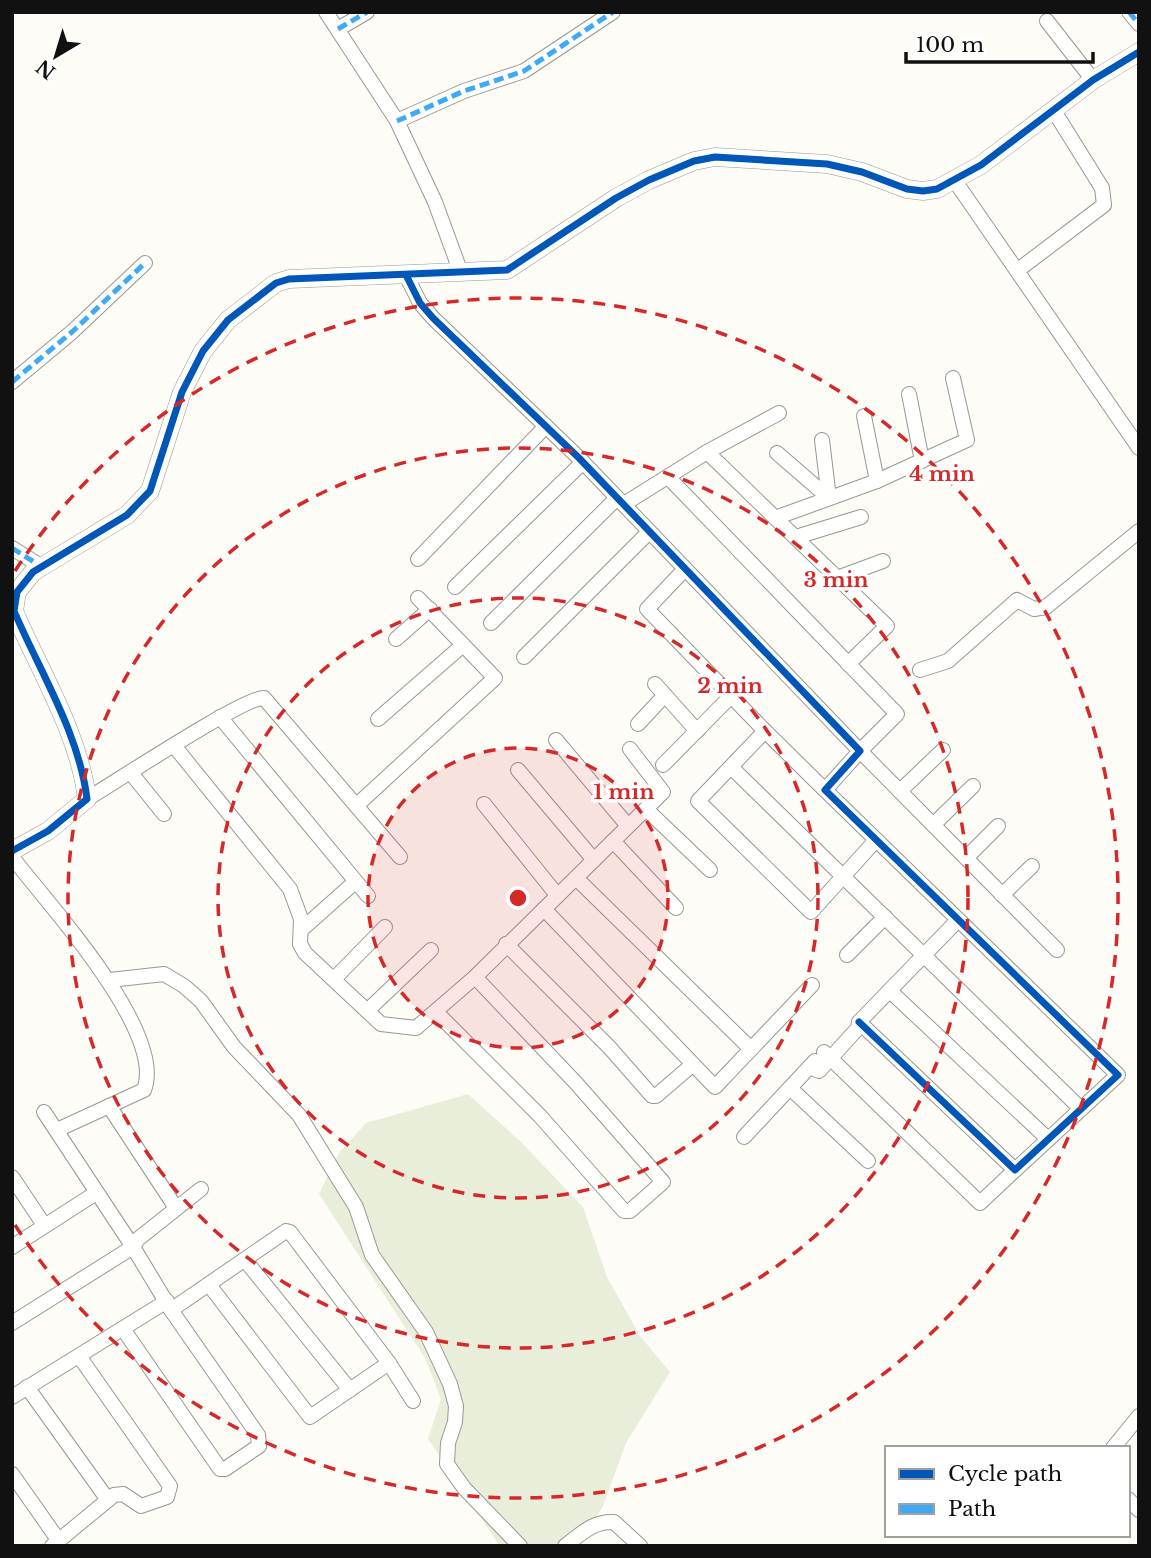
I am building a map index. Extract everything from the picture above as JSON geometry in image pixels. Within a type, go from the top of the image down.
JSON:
[{"type":"street","points":[[326,12],[397,121],[435,202],[461,273]]},
{"type":"street","points":[[338,29],[367,12]]},
{"type":"street","points":[[397,121],[464,91],[524,71],[612,12]]},
{"type":"street","points":[[1129,12],[1139,24]]},
{"type":"street","points":[[1047,20],[1093,80]]},
{"type":"street","points":[[87,799],[83,772],[71,738],[14,611],[21,585],[33,572],[140,504],[156,477],[182,393],[204,351],[244,304],[289,279],[507,270],[616,198],[694,161],[744,158],[827,164],[923,191],[955,181],[1093,80],[1139,52]]},
{"type":"street","points":[[1018,270],[1104,205],[1102,188],[1054,111]]},
{"type":"street","points":[[955,181],[1139,448]]},
{"type":"street","points":[[12,382],[72,332],[145,263]]},
{"type":"street","points":[[406,275],[420,303],[433,318],[583,462],[860,751],[1057,950]]},
{"type":"street","points":[[775,518],[877,481],[967,440],[953,378]]},
{"type":"street","points":[[909,394],[922,461]]},
{"type":"street","points":[[491,623],[620,501],[668,477],[707,452],[779,413]]},
{"type":"street","points":[[864,416],[877,481]]},
{"type":"street","points":[[418,559],[547,426]]},
{"type":"street","points":[[822,440],[829,498]]},
{"type":"street","points":[[707,452],[887,626],[848,664]]},
{"type":"street","points":[[777,453],[829,498]]},
{"type":"street","points":[[455,587],[583,462]]},
{"type":"street","points":[[803,476],[825,466]]},
{"type":"street","points":[[668,477],[897,714],[825,790]]},
{"type":"street","points":[[796,537],[861,517]]},
{"type":"street","points":[[920,670],[948,661],[1017,600],[1034,609],[1046,607],[1139,531]]},
{"type":"street","points":[[524,657],[649,533]]},
{"type":"street","points":[[12,548],[42,567]]},
{"type":"street","points":[[838,578],[883,561]]},
{"type":"street","points":[[685,569],[647,609],[765,731],[1118,1075],[981,1203],[827,1055]]},
{"type":"street","points":[[356,805],[495,678],[418,598]]},
{"type":"street","points":[[396,639],[430,610]]},
{"type":"street","points":[[378,719],[463,645]]},
{"type":"street","points":[[638,724],[660,690],[697,731]]},
{"type":"street","points":[[663,765],[731,696]]},
{"type":"street","points":[[12,851],[48,831],[87,799],[257,697],[271,702],[400,858]]},
{"type":"street","points":[[220,717],[368,896]]},
{"type":"street","points":[[765,731],[698,801],[811,912],[876,839]]},
{"type":"street","points":[[556,740],[628,827]]},
{"type":"street","points":[[175,747],[282,877],[295,899],[302,930],[302,949],[381,1024],[416,1028],[437,1013],[475,977],[663,792],[630,749]]},
{"type":"street","points":[[900,791],[943,750]]},
{"type":"street","points":[[731,767],[1081,1110]]},
{"type":"street","points":[[519,770],[594,860]]},
{"type":"street","points":[[131,773],[164,814]]},
{"type":"street","points":[[933,825],[973,786]]},
{"type":"street","points":[[484,804],[558,895]]},
{"type":"street","points":[[646,809],[710,870]]},
{"type":"street","points":[[966,858],[998,826]]},
{"type":"street","points":[[613,841],[676,908]]},
{"type":"street","points":[[12,857],[110,980],[144,1047],[144,1090],[57,1130]]},
{"type":"street","points":[[1002,895],[1032,866]]},
{"type":"street","points":[[576,878],[751,1049]]},
{"type":"street","points":[[302,930],[355,882]]},
{"type":"street","points":[[544,909],[715,1087],[812,985]]},
{"type":"street","points":[[847,955],[885,917]]},
{"type":"street","points":[[744,1137],[810,1067],[819,1071],[827,1055],[858,1028],[859,1022],[958,920]]},
{"type":"street","points":[[334,979],[385,927]]},
{"type":"street","points":[[506,944],[610,1048],[652,1096],[656,1096],[692,1065]]},
{"type":"street","points":[[367,1011],[431,950]]},
{"type":"street","points":[[110,980],[164,974],[184,986],[201,1001],[234,1047],[299,1115],[356,1207],[372,1255],[426,1332],[450,1384],[456,1406],[455,1422],[448,1443],[447,1464],[464,1488],[520,1546]]},
{"type":"street","points":[[437,1013],[540,1116],[624,1211],[630,1211],[663,1182],[576,1083],[475,977]]},
{"type":"street","points":[[890,990],[1048,1139]]},
{"type":"street","points":[[859,1022],[1015,1170]]},
{"type":"street","points":[[790,1088],[868,1161]]},
{"type":"street","points":[[109,1106],[176,1208]]},
{"type":"street","points":[[44,1112],[260,1442],[225,1469],[216,1464],[123,1329]]},
{"type":"street","points":[[12,1177],[44,1225]]},
{"type":"street","points":[[12,1323],[133,1247],[138,1239],[201,1189]]},
{"type":"street","points":[[12,1247],[96,1193]]},
{"type":"street","points":[[12,1397],[123,1329],[210,1286],[286,1231],[290,1232],[389,1363],[413,1401]]},
{"type":"street","points":[[245,1260],[350,1390]]},
{"type":"street","points":[[210,1286],[310,1417],[389,1363]]},
{"type":"street","points":[[12,1474],[55,1543],[108,1500],[123,1494],[141,1506],[167,1497],[170,1486],[79,1356]]},
{"type":"street","points":[[27,1387],[108,1500]]},
{"type":"street","points":[[1115,1446],[1139,1416]]},
{"type":"street","points":[[565,1546],[593,1525],[604,1522],[614,1522],[640,1546]]},
{"type":"green space","points":[[468,1094],[520,1141],[583,1207],[607,1277],[640,1336],[670,1372],[626,1443],[603,1506],[580,1546],[500,1546],[428,1439],[441,1399],[425,1358],[319,1194],[339,1153],[366,1123]]},
{"type":"marked path","points":[[338,29],[367,12]]},
{"type":"marked path","points":[[397,121],[464,91],[524,71],[613,12]]},
{"type":"marked path","points":[[1129,12],[1139,24]]},
{"type":"marked path","points":[[12,382],[72,332],[145,263]]},
{"type":"marked path","points":[[12,548],[42,567]]},
{"type":"cycle path","points":[[12,851],[48,831],[87,799],[76,750],[14,611],[17,592],[33,572],[127,515],[150,491],[182,392],[203,351],[228,320],[276,283],[289,279],[507,270],[616,198],[649,180],[694,161],[715,157],[827,164],[862,172],[907,189],[937,189],[981,165],[1093,80],[1139,52]]},
{"type":"cycle path","points":[[406,275],[420,303],[433,318],[579,458],[860,751],[825,790],[1118,1075],[1015,1170],[859,1022]]}]
